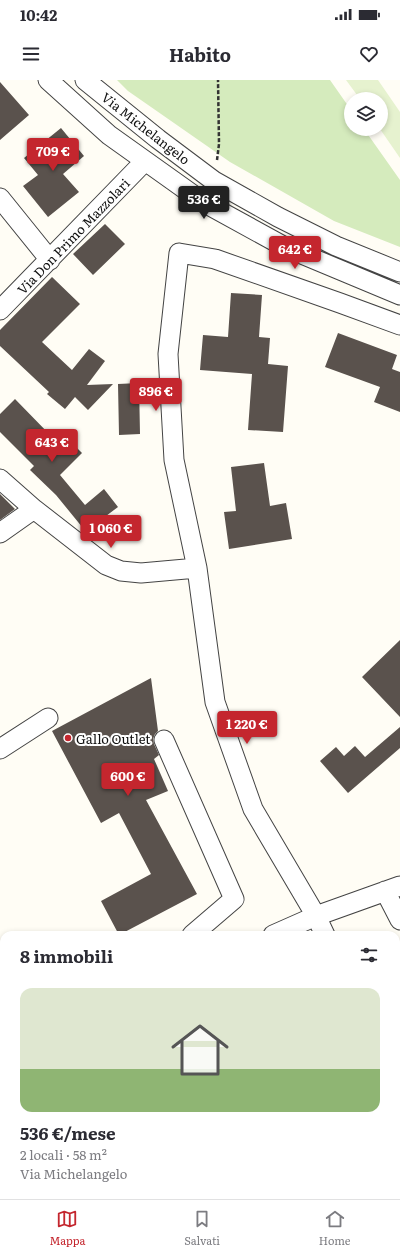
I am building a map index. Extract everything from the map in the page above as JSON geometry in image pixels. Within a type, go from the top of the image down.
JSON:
[{"type":"street","name":"Via Michelangelo","points":[[48,80],[109,135],[203,202],[285,247],[400,295]]},
{"type":"street","name":"Via Michelangelo","points":[[85,80],[214,181],[278,217],[336,246],[400,272]]},
{"type":"street","name":"Via Don Primo Mazzolari","points":[[0,310],[145,161]]},
{"type":"street","points":[[0,198],[50,260]]},
{"type":"street","points":[[323,931],[316,916],[253,809],[216,702],[197,568],[174,460],[168,354],[179,253],[215,259],[400,325]]},
{"type":"street","points":[[0,479],[34,509],[106,565],[121,571],[141,573],[197,568]]},
{"type":"street","points":[[0,533],[34,509]]},
{"type":"street","points":[[0,749],[48,718]]},
{"type":"street","points":[[164,740],[234,899],[197,931]]},
{"type":"street","points":[[282,931],[316,916],[393,888],[400,920]]},
{"type":"path","points":[[214,181],[219,144],[218,80]]},
{"type":"green space","points":[[117,80],[330,80],[344,100],[344,136],[369,136],[400,180],[400,247],[334,221],[230,162],[128,91]]},
{"type":"green space","points":[[346,80],[378,80],[386,92],[355,92]]},
{"type":"green space","points":[[388,95],[400,112],[400,158],[385,136],[388,136]]},
{"type":"building","points":[[0,82],[29,115],[0,140]]},
{"type":"building","points":[[61,128],[84,156],[63,174],[79,192],[48,217],[23,186],[38,175],[24,158]]},
{"type":"building","points":[[105,224],[125,244],[93,275],[73,254]]},
{"type":"building","points":[[52,277],[80,304],[42,342],[72,370],[89,349],[105,361],[87,385],[113,384],[88,410],[75,397],[65,409],[47,394],[49,392],[0,346],[0,330]]},
{"type":"building","points":[[231,293],[262,295],[259,337],[270,338],[268,364],[288,366],[283,432],[248,430],[252,374],[200,370],[203,335],[228,337]]},
{"type":"building","points":[[338,333],[397,355],[392,369],[400,372],[400,412],[374,402],[380,387],[325,367]]},
{"type":"building","points":[[139,383],[140,434],[119,435],[118,384]]},
{"type":"building","points":[[15,399],[54,439],[61,432],[82,453],[60,475],[85,505],[104,489],[118,507],[98,522],[99,523],[87,533],[56,495],[30,470],[34,466],[0,432],[0,414]]},
{"type":"building","points":[[264,463],[270,506],[286,503],[292,539],[229,549],[224,512],[236,511],[231,467]]},
{"type":"building","points":[[0,494],[15,509],[0,520]]},
{"type":"building","points":[[400,640],[400,717],[362,677]]},
{"type":"building","points":[[151,678],[158,731],[153,739],[159,755],[154,759],[168,791],[146,800],[197,894],[127,931],[117,931],[101,901],[151,874],[119,813],[101,823],[52,731]]},
{"type":"building","points":[[400,727],[400,748],[348,793],[320,761],[336,747],[344,756],[355,746],[365,757]]},
{"type":"place","name":"Gallo Outlet","points":[[68,738]]}]
